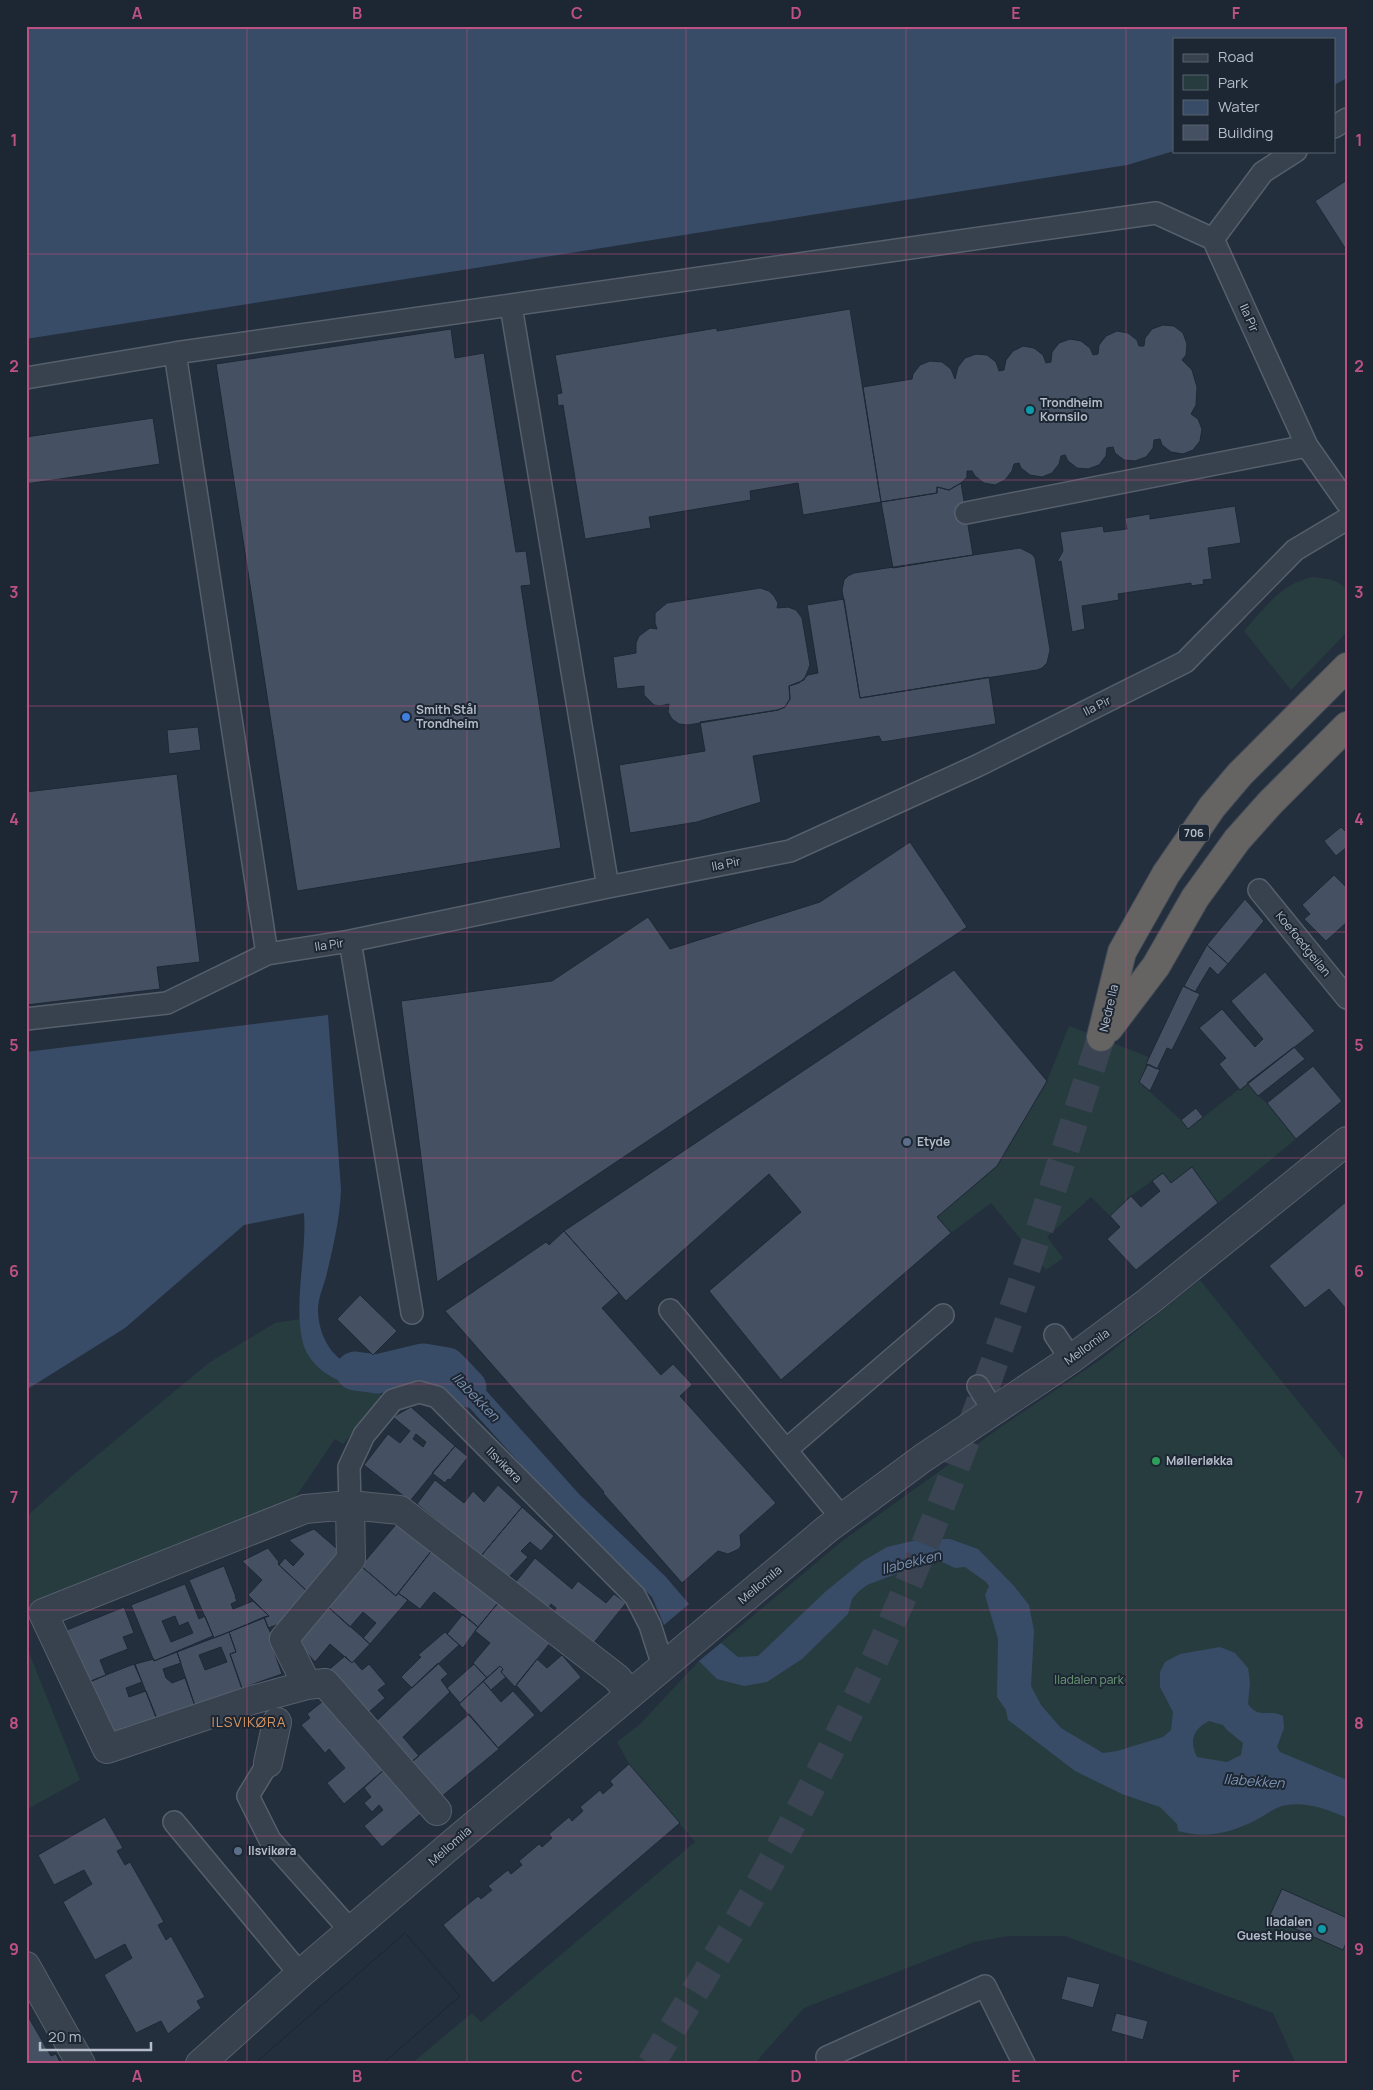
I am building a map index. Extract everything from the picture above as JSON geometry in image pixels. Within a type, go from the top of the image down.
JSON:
[{"type":"highway","name":"Nedre Ila","points":[[1347,667],[1240,774],[1212,807],[1166,874],[1122,952],[1102,1037],[1156,966],[1195,898],[1237,840],[1270,803],[1347,726]]},
{"type":"street","name":"Mellomila","points":[[200,2064],[300,1974],[663,1666],[842,1518],[923,1458],[1071,1359],[1172,1284],[1347,1141]]},
{"type":"street","points":[[437,1811],[325,1683],[306,1685],[252,1700],[107,1749],[43,1613],[305,1509],[350,1505],[400,1510],[618,1678],[630,1694]]},
{"type":"street","name":"Ilsvikøra","points":[[306,1685],[284,1639],[351,1559],[350,1505]]},
{"type":"street","points":[[268,1763],[277,1722]]},
{"type":"street","points":[[26,1966],[81,2064]]},
{"type":"lane","points":[[1336,126],[1347,119]]},
{"type":"lane","points":[[26,378],[175,353],[1156,213],[1213,239],[1263,172],[1294,152]]},
{"type":"lane","name":"Ila Pir","points":[[1213,239],[1306,446],[1347,503]]},
{"type":"lane","points":[[511,306],[608,887]]},
{"type":"lane","points":[[175,353],[267,954]]},
{"type":"lane","points":[[966,513],[1306,446]]},
{"type":"lane","name":"Ila Pir","points":[[26,1019],[167,1003],[267,954],[350,942],[608,887],[790,851],[980,765],[1185,662],[1295,550],[1347,519]]},
{"type":"lane","name":"Koefoedgeilan","points":[[1259,890],[1347,998]]},
{"type":"lane","points":[[350,942],[412,1313]]},
{"type":"lane","points":[[670,1310],[842,1518]]},
{"type":"lane","points":[[786,1450],[943,1315]]},
{"type":"lane","points":[[1054,1335],[1071,1359]]},
{"type":"lane","points":[[978,1386],[993,1410]]},
{"type":"lane","name":"Ilsvikøra","points":[[350,1505],[349,1467],[364,1435],[393,1400],[419,1392],[437,1397],[635,1596],[650,1625],[663,1666]]},
{"type":"lane","points":[[268,1763],[248,1796],[270,1840],[351,1931]]},
{"type":"lane","points":[[174,1822],[300,1974]]},
{"type":"lane","points":[[831,2064],[827,2057],[985,1986],[1024,2064]]},
{"type":"green space","points":[[1312,577],[1335,581],[1347,590],[1347,632],[1291,690],[1244,631],[1266,605],[1282,591],[1291,585]]},
{"type":"green space","points":[[1069,1026],[1149,1057],[1140,1083],[1181,1120],[1188,1129],[1247,1083],[1267,1103],[1296,1139],[1218,1203],[1192,1167],[1171,1183],[1163,1173],[1131,1196],[1110,1216],[1091,1197],[1047,1237],[1063,1258],[1046,1270],[991,1203],[951,1233],[937,1217],[997,1166],[1047,1081]]},
{"type":"green space","name":"Iladalen park","points":[[1200,1280],[1347,1462],[1347,2064],[1296,2064],[1273,2013],[1065,1936],[1009,1936],[974,1942],[804,2008],[754,2064],[411,2064],[472,2013],[481,2022],[695,1842],[629,1764],[617,1742],[640,1724],[699,1661],[841,1542],[998,1429],[1103,1358]]},
{"type":"green space","points":[[300,1319],[302,1337],[307,1351],[313,1362],[322,1371],[345,1381],[377,1385],[382,1398],[343,1444],[335,1439],[293,1501],[34,1607],[26,1606],[26,1517],[72,1476],[210,1362],[275,1323]]},
{"type":"green space","points":[[26,1645],[80,1780],[26,1810]]},
{"type":"water","points":[[26,26],[1347,26],[1347,78],[1336,84],[1336,38],[1173,38],[1173,151],[1127,165],[26,339]]},
{"type":"water","points":[[328,1015],[341,1189],[336,1233],[319,1302],[319,1320],[324,1338],[329,1347],[342,1360],[350,1365],[366,1367],[383,1364],[405,1356],[408,1376],[379,1385],[355,1385],[331,1377],[312,1361],[302,1339],[299,1308],[304,1244],[304,1213],[244,1225],[125,1328],[26,1390],[26,1052]]},
{"type":"water","points":[[437,1351],[465,1367],[579,1494],[665,1576],[689,1604],[664,1625],[652,1597],[545,1491],[447,1383],[436,1377],[424,1375],[421,1353]]},
{"type":"water","points":[[921,1539],[950,1539],[978,1549],[1014,1586],[1029,1605],[1034,1631],[1031,1686],[1041,1705],[1061,1728],[1103,1753],[1117,1751],[1163,1737],[1171,1730],[1173,1712],[1160,1687],[1160,1672],[1165,1662],[1180,1654],[1220,1647],[1235,1653],[1248,1668],[1250,1683],[1248,1704],[1256,1712],[1274,1713],[1283,1716],[1284,1728],[1277,1747],[1280,1752],[1347,1780],[1347,1818],[1326,1810],[1295,1804],[1279,1807],[1256,1820],[1228,1831],[1209,1834],[1189,1833],[1178,1831],[1177,1824],[1160,1807],[1122,1794],[1075,1771],[1008,1720],[1006,1710],[997,1697],[998,1639],[985,1595],[989,1586],[965,1567],[955,1568],[940,1561],[925,1563],[867,1585],[852,1599],[848,1614],[802,1659],[767,1682],[744,1686],[717,1679],[699,1661],[721,1643],[738,1657],[758,1656],[825,1592],[863,1561],[887,1547]],"holes":[[[1209,1721],[1223,1725],[1243,1743],[1241,1755],[1227,1762],[1197,1757],[1193,1741],[1199,1728]]]},
{"type":"building","points":[[1347,180],[1347,251],[1315,201]]},
{"type":"building","points":[[850,309],[881,502],[803,515],[798,483],[750,491],[751,500],[649,517],[651,528],[585,539],[563,405],[558,406],[557,394],[562,393],[555,355],[717,328],[717,331]]},
{"type":"building","name":"Trondheim Kornsilo","points":[[1163,325],[1174,326],[1183,333],[1187,344],[1186,355],[1182,360],[1192,370],[1197,387],[1196,405],[1191,414],[1198,419],[1202,429],[1200,441],[1193,450],[1183,454],[1171,452],[1162,445],[1160,439],[1154,440],[1153,448],[1146,457],[1135,461],[1124,460],[1115,453],[1113,447],[1107,448],[1106,456],[1099,465],[1088,469],[1077,468],[1068,461],[1065,455],[1061,456],[1059,464],[1052,473],[1042,477],[1030,475],[1021,468],[1019,463],[1014,464],[1012,471],[1005,480],[995,485],[984,483],[972,471],[967,471],[967,477],[949,490],[937,487],[937,493],[881,502],[863,387],[912,379],[913,374],[920,365],[930,361],[942,362],[951,369],[955,379],[958,367],[965,358],[976,354],[987,355],[996,362],[999,371],[1004,370],[1006,360],[1013,351],[1023,346],[1034,348],[1043,355],[1046,363],[1051,362],[1052,352],[1059,343],[1070,339],[1081,341],[1090,348],[1093,355],[1098,354],[1099,345],[1106,336],[1117,331],[1128,333],[1137,340],[1139,346],[1144,346],[1145,338],[1152,329]]},
{"type":"building","name":"Smith Stål Trondheim","points":[[451,329],[455,358],[484,353],[516,552],[526,551],[531,585],[521,586],[561,848],[297,891],[216,364]]},
{"type":"building","points":[[153,418],[160,464],[26,484],[26,437]]},
{"type":"building","points":[[961,483],[973,555],[893,568],[881,502],[937,493],[937,487],[949,490]]},
{"type":"building","points":[[1235,506],[1241,543],[1208,548],[1212,579],[1203,580],[1204,584],[1191,586],[1191,583],[1118,594],[1119,600],[1082,606],[1085,629],[1072,632],[1061,561],[1057,562],[1063,551],[1060,532],[1103,526],[1104,532],[1127,529],[1125,518],[1150,514],[1150,519]]},
{"type":"building","points":[[1020,548],[1032,554],[1035,558],[1050,650],[1047,663],[1042,668],[860,698],[842,590],[844,580],[848,576],[854,573]]},
{"type":"building","points":[[760,588],[769,591],[774,596],[778,603],[777,608],[788,607],[796,610],[802,618],[810,665],[804,680],[789,686],[790,699],[785,707],[778,710],[688,725],[679,724],[672,719],[668,712],[669,704],[654,705],[644,695],[644,686],[617,689],[613,657],[636,653],[636,643],[639,636],[650,628],[657,629],[655,613],[667,603]]},
{"type":"building","points":[[844,599],[860,698],[989,677],[996,724],[882,742],[879,736],[753,756],[761,802],[697,822],[630,833],[619,765],[705,751],[700,722],[778,710],[785,707],[790,699],[789,686],[799,683],[808,675],[818,673],[807,605]]},
{"type":"building","points":[[198,727],[201,750],[169,754],[167,730]]},
{"type":"building","points":[[177,774],[200,962],[157,967],[160,989],[26,1005],[26,792]]},
{"type":"building","points":[[1341,827],[1347,833],[1347,847],[1336,856],[1324,841]]},
{"type":"building","points":[[910,842],[967,927],[437,1282],[401,1001],[552,981],[648,917],[670,949],[820,902]]},
{"type":"building","points":[[1334,875],[1347,888],[1347,922],[1326,941],[1304,919],[1310,914],[1302,905]]},
{"type":"building","points":[[1245,899],[1264,921],[1228,964],[1207,945]]},
{"type":"building","points":[[1207,945],[1228,964],[1218,975],[1210,967],[1195,992],[1184,986]]},
{"type":"building","points":[[954,970],[1047,1081],[997,1166],[937,1217],[951,1233],[781,1380],[709,1291],[801,1212],[769,1174],[626,1301],[564,1231]]},
{"type":"building","points":[[1265,972],[1315,1031],[1240,1090],[1219,1064],[1226,1058],[1199,1028],[1222,1009],[1255,1047],[1263,1039],[1231,1001]]},
{"type":"building","points":[[1183,986],[1200,994],[1172,1050],[1167,1048],[1157,1069],[1146,1064]]},
{"type":"building","points":[[1294,1047],[1305,1059],[1258,1096],[1247,1083]]},
{"type":"building","points":[[1148,1064],[1160,1070],[1150,1091],[1139,1082]]},
{"type":"building","points":[[1313,1066],[1342,1101],[1296,1139],[1267,1103]]},
{"type":"building","points":[[1196,1108],[1203,1117],[1188,1129],[1181,1120]]},
{"type":"building","points":[[1192,1167],[1218,1203],[1136,1270],[1107,1239],[1120,1227],[1110,1216],[1131,1196],[1141,1207],[1160,1191],[1152,1181],[1163,1173],[1171,1183]]},
{"type":"building","points":[[1347,1201],[1347,1310],[1329,1289],[1305,1308],[1269,1266]]},
{"type":"building","points":[[564,1231],[619,1293],[602,1308],[661,1375],[673,1364],[691,1383],[692,1385],[680,1396],[776,1503],[740,1535],[741,1545],[739,1549],[728,1554],[718,1551],[682,1583],[445,1311],[546,1242],[549,1245]]},
{"type":"building","points":[[360,1295],[397,1331],[373,1355],[337,1319]]},
{"type":"building","points":[[411,1407],[455,1446],[410,1501],[364,1465],[388,1434],[400,1443],[410,1431],[393,1417]],"holes":[[[416,1434],[426,1442],[423,1447],[413,1439]]]},
{"type":"building","points":[[455,1446],[468,1457],[450,1480],[448,1479],[445,1483],[432,1473]]},
{"type":"building","points":[[435,1480],[464,1503],[473,1491],[484,1502],[498,1485],[522,1507],[481,1556],[417,1504]]},
{"type":"building","points":[[522,1507],[554,1536],[541,1551],[530,1542],[521,1551],[528,1557],[508,1578],[481,1556]]},
{"type":"building","points":[[398,1522],[433,1549],[396,1596],[361,1566]]},
{"type":"building","points":[[314,1529],[343,1554],[308,1592],[279,1565],[285,1558],[293,1566],[304,1554],[289,1540]]},
{"type":"building","points":[[268,1548],[279,1562],[278,1564],[308,1592],[279,1624],[268,1628],[264,1617],[269,1616],[248,1595],[262,1580],[242,1561]]},
{"type":"building","points":[[432,1550],[498,1603],[478,1627],[434,1592],[420,1609],[398,1593]]},
{"type":"building","points":[[535,1558],[572,1589],[578,1581],[606,1603],[614,1594],[626,1603],[592,1645],[553,1614],[556,1608],[551,1604],[547,1610],[515,1583]]},
{"type":"building","points":[[224,1566],[237,1601],[231,1604],[233,1609],[253,1601],[269,1616],[214,1638],[189,1580]]},
{"type":"building","points":[[361,1566],[396,1596],[398,1593],[408,1600],[370,1644],[363,1638],[376,1623],[363,1612],[350,1627],[327,1606]]},
{"type":"building","points":[[185,1584],[199,1619],[205,1616],[213,1636],[154,1661],[131,1605]],"holes":[[[175,1616],[179,1626],[188,1622],[193,1633],[171,1642],[162,1621]]]},
{"type":"building","points":[[498,1603],[550,1643],[515,1687],[501,1672],[503,1669],[500,1666],[487,1678],[473,1663],[490,1643],[475,1631]]},
{"type":"building","points":[[327,1606],[370,1644],[352,1663],[330,1644],[315,1662],[297,1642]]},
{"type":"building","points":[[124,1607],[134,1633],[123,1637],[128,1649],[100,1660],[106,1675],[90,1682],[67,1630]]},
{"type":"building","points":[[463,1614],[478,1627],[463,1648],[447,1634]]},
{"type":"building","points":[[264,1617],[277,1649],[274,1651],[282,1674],[242,1688],[230,1654],[236,1652],[229,1632]]},
{"type":"building","points":[[229,1632],[236,1652],[230,1654],[242,1689],[195,1706],[177,1652]],"holes":[[[221,1647],[227,1662],[205,1670],[199,1655]]]},
{"type":"building","points":[[445,1632],[459,1645],[412,1688],[401,1677],[421,1657],[418,1655]]},
{"type":"building","points":[[177,1652],[181,1663],[163,1669],[166,1678],[172,1683],[185,1678],[195,1706],[157,1720],[135,1664],[154,1659],[154,1661]]},
{"type":"building","points":[[562,1655],[581,1677],[541,1713],[516,1685],[537,1659],[547,1668]]},
{"type":"building","points":[[345,1656],[352,1663],[354,1661],[362,1670],[369,1664],[386,1684],[378,1690],[385,1698],[361,1719],[325,1673]]},
{"type":"building","points":[[438,1663],[448,1674],[441,1680],[450,1692],[403,1737],[419,1756],[408,1765],[369,1728]]},
{"type":"building","points":[[134,1664],[142,1682],[126,1688],[129,1697],[146,1691],[158,1721],[110,1739],[88,1682]]},
{"type":"building","points":[[474,1664],[487,1678],[460,1703],[447,1688]]},
{"type":"building","points":[[500,1666],[503,1669],[501,1672],[506,1677],[491,1690],[483,1681]]},
{"type":"building","points":[[483,1681],[501,1702],[513,1691],[535,1715],[498,1748],[459,1704]]},
{"type":"building","points":[[328,1697],[386,1768],[344,1804],[327,1783],[345,1768],[329,1749],[325,1753],[301,1725],[310,1718],[307,1714]]},
{"type":"building","points":[[469,1714],[499,1749],[435,1802],[405,1767]]},
{"type":"building","points":[[629,1764],[680,1823],[493,1983],[443,1925],[478,1896],[481,1899],[492,1890],[488,1886],[508,1870],[511,1874],[522,1865],[519,1861],[539,1844],[542,1847],[552,1838],[549,1834],[569,1817],[572,1821],[583,1811],[580,1807],[600,1790],[603,1794],[613,1785],[610,1781]]},
{"type":"building","points":[[386,1768],[424,1811],[382,1847],[364,1826],[383,1810],[379,1805],[372,1812],[364,1803],[371,1797],[364,1788]]},
{"type":"building","points":[[105,1817],[123,1848],[117,1851],[125,1865],[130,1862],[164,1922],[158,1925],[166,1940],[171,1936],[205,1997],[197,2001],[201,2008],[168,2034],[161,2021],[136,2033],[104,1975],[132,1958],[125,1944],[95,1960],[63,1902],[92,1884],[84,1870],[54,1885],[38,1855]]},
{"type":"building","name":"Iladalen Guest House","points":[[1282,1889],[1347,1918],[1347,1941],[1343,1950],[1269,1917]]},
{"type":"building","points":[[405,1933],[460,1996],[382,2064],[254,2064]]},
{"type":"building","points":[[405,1933],[460,1996],[382,2064],[254,2064]]},
{"type":"building","points":[[1067,1976],[1100,1984],[1093,2008],[1061,1999]]},
{"type":"building","points":[[26,2013],[51,2056],[56,2054],[61,2064],[26,2064]]},
{"type":"building","points":[[1116,2013],[1148,2021],[1143,2040],[1111,2031]]},
{"type":"waterway","name":"Ilabekken","points":[[355,1371],[377,1374],[423,1363],[447,1367],[467,1388]]},
{"type":"tunnel","points":[[651,2064],[735,1926],[781,1845],[852,1707],[901,1601],[958,1462],[984,1392],[1056,1180],[1101,1037]]},
{"type":"place","name":"Trondheim Kornsilo","points":[[1030,410]]},
{"type":"place","name":"Smith Stål Trondheim","points":[[406,717]]},
{"type":"place","name":"Etyde","points":[[907,1142]]},
{"type":"place","name":"Møllerløkka","points":[[1156,1461]]},
{"type":"place","name":"Ilsvikøra","points":[[238,1851]]},
{"type":"place","name":"Iladalen Guest House","points":[[1322,1929]]},
{"type":"district","name":"ILSVIKØRA","points":[[249,1722]]}]
